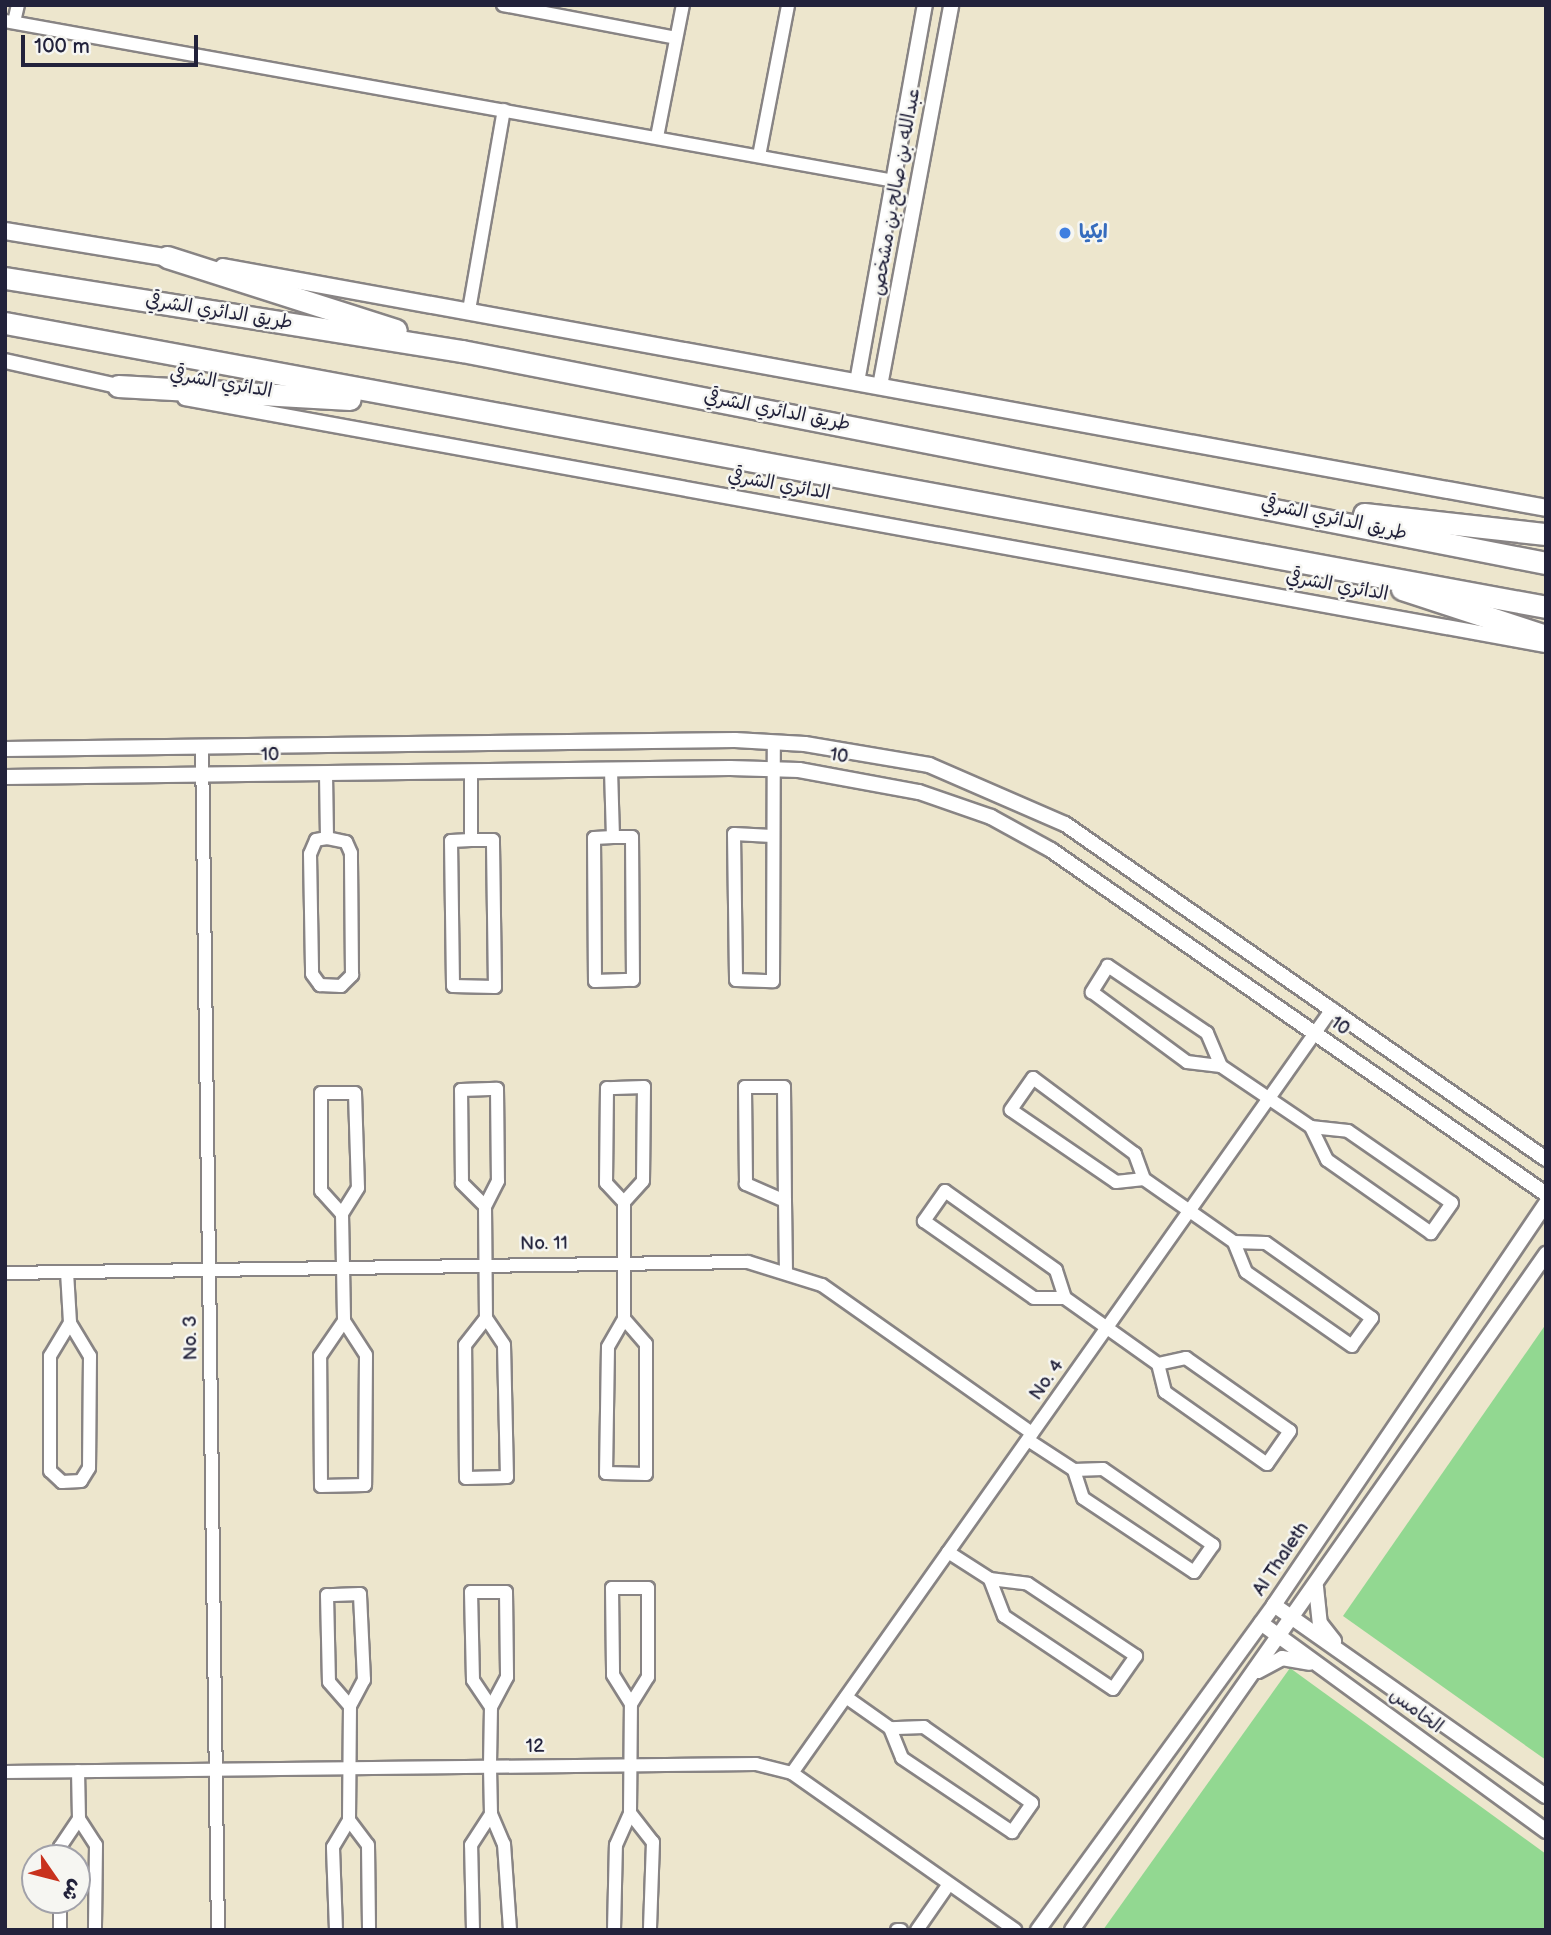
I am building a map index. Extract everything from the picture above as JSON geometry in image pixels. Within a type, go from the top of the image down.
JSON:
[{"type":"highway","points":[[167,257],[461,351]]},
{"type":"highway","name":"طريق الدائري الشرقي","points":[[5,278],[461,351],[1288,509],[1546,563]]},
{"type":"highway","points":[[5,323],[438,404],[1320,562],[1546,607]]},
{"type":"highway","points":[[118,386],[438,404]]},
{"type":"highway","points":[[1288,509],[1546,534]]},
{"type":"highway","points":[[1320,562],[1546,636]]},
{"type":"main road","points":[[5,231],[469,310],[1546,508]]},
{"type":"street","points":[[18,5],[10,21],[894,181]]},
{"type":"street","points":[[503,5],[676,38]]},
{"type":"street","points":[[657,137],[683,5]]},
{"type":"street","points":[[759,156],[788,5]]},
{"type":"street","name":"عبدالله بن صالح بن مشخص","points":[[857,382],[925,5]]},
{"type":"street","name":"عبدالله بن صالح بن مشخص","points":[[880,386],[951,5]]},
{"type":"street","points":[[469,310],[504,110]]},
{"type":"street","name":"الدائري الشرقي","points":[[5,361],[118,386],[1546,645]]},
{"type":"street","points":[[772,836],[734,834],[736,980],[773,981],[772,836],[775,742]]},
{"type":"street","name":"10","points":[[5,748],[775,742],[929,765],[1001,791],[1065,824],[1546,1159]]},
{"type":"street","name":"No. 3","points":[[202,746],[218,1930]]},
{"type":"street","name":"10","points":[[5,777],[774,769],[866,780],[991,817],[1108,887],[1546,1194]]},
{"type":"street","points":[[611,770],[613,837]]},
{"type":"street","points":[[471,772],[471,840]]},
{"type":"street","points":[[326,774],[327,838]]},
{"type":"street","points":[[613,837],[632,837],[633,980],[595,981],[594,838],[613,837]]},
{"type":"street","points":[[327,838],[346,842],[351,853],[352,975],[341,986],[320,985],[312,974],[310,854],[316,840],[327,838]]},
{"type":"street","points":[[471,840],[493,841],[495,987],[453,985],[451,841],[471,840]]},
{"type":"street","points":[[1221,1066],[1207,1033],[1108,966],[1091,992],[1187,1062],[1221,1066],[1311,1127],[1348,1131],[1452,1203],[1431,1233],[1327,1160],[1311,1127]]},
{"type":"street","name":"No. 4","points":[[792,1773],[1332,1009]]},
{"type":"street","points":[[1144,1179],[1116,1182],[1011,1110],[1033,1078],[1135,1154],[1144,1179],[1189,1211],[1234,1242],[1266,1244],[1372,1318],[1352,1346],[1246,1272],[1234,1242]]},
{"type":"street","points":[[624,1319],[646,1344],[646,1474],[607,1473],[608,1347],[624,1319],[625,1202],[643,1181],[644,1087],[607,1088],[607,1182],[625,1202]]},
{"type":"street","points":[[785,1201],[746,1184],[745,1087],[784,1087],[786,1271]]},
{"type":"street","points":[[485,1206],[462,1183],[461,1090],[497,1089],[498,1181],[485,1206],[485,1318],[465,1345],[466,1478],[507,1477],[504,1345],[485,1318]]},
{"type":"street","points":[[342,1214],[321,1191],[321,1093],[355,1093],[358,1188],[342,1214],[344,1321],[366,1355],[365,1485],[321,1486],[320,1356],[344,1321]]},
{"type":"street","points":[[1065,1298],[1056,1270],[945,1191],[924,1220],[1034,1298],[1065,1298],[1158,1364],[1165,1392],[1267,1464],[1290,1431],[1186,1358],[1158,1364]]},
{"type":"street","name":"Al Thaleth","points":[[1038,1930],[1274,1605],[1546,1203]]},
{"type":"street","points":[[1072,1930],[1316,1586],[1546,1254]]},
{"type":"street","name":"No. 11","points":[[5,1273],[712,1260],[786,1271],[856,1306],[1074,1470]]},
{"type":"street","points":[[67,1272],[70,1323],[90,1356],[89,1468],[81,1481],[62,1482],[50,1471],[50,1356],[70,1323]]},
{"type":"street","points":[[1103,1469],[1213,1545],[1195,1572],[1083,1498],[1074,1470],[1103,1469]]},
{"type":"street","points":[[948,1552],[990,1579],[1028,1584],[1136,1656],[1113,1689],[1004,1616],[990,1579]]},
{"type":"street","points":[[1316,1586],[1320,1623],[1344,1653]]},
{"type":"street","points":[[614,1930],[616,1845],[631,1813],[631,1704],[648,1676],[648,1588],[612,1588],[613,1675],[631,1704]]},
{"type":"street","points":[[491,1707],[473,1680],[471,1592],[506,1592],[507,1677],[491,1707],[490,1766],[491,1814],[504,1844],[510,1930]]},
{"type":"street","points":[[336,1930],[333,1847],[349,1820],[350,1706],[365,1681],[360,1594],[327,1595],[329,1682],[350,1706]]},
{"type":"street","name":"الخامس","points":[[1274,1605],[1546,1796]]},
{"type":"street","name":"الخامس","points":[[1261,1623],[1332,1672],[1546,1831]]},
{"type":"street","points":[[1251,1676],[1282,1658],[1332,1672]]},
{"type":"street","points":[[846,1697],[890,1728],[902,1758],[1012,1832],[1032,1803],[924,1727],[890,1728]]},
{"type":"street","name":"12","points":[[5,1772],[756,1764],[792,1773],[1015,1930]]},
{"type":"street","points":[[78,1772],[79,1819],[96,1844],[95,1930]]},
{"type":"street","points":[[631,1813],[653,1842],[650,1930]]},
{"type":"street","points":[[473,1930],[471,1845],[491,1814]]},
{"type":"street","points":[[62,1844],[79,1819]]},
{"type":"street","points":[[349,1820],[368,1844],[369,1930]]},
{"type":"street","points":[[917,1930],[949,1884]]},
{"type":"green space","points":[[1546,1324],[1546,1760],[1343,1616]]},
{"type":"green space","points":[[1290,1668],[1546,1854],[1546,1930],[1103,1930]]},
{"type":"place","name":"ايكيا","points":[[1065,233]]}]
